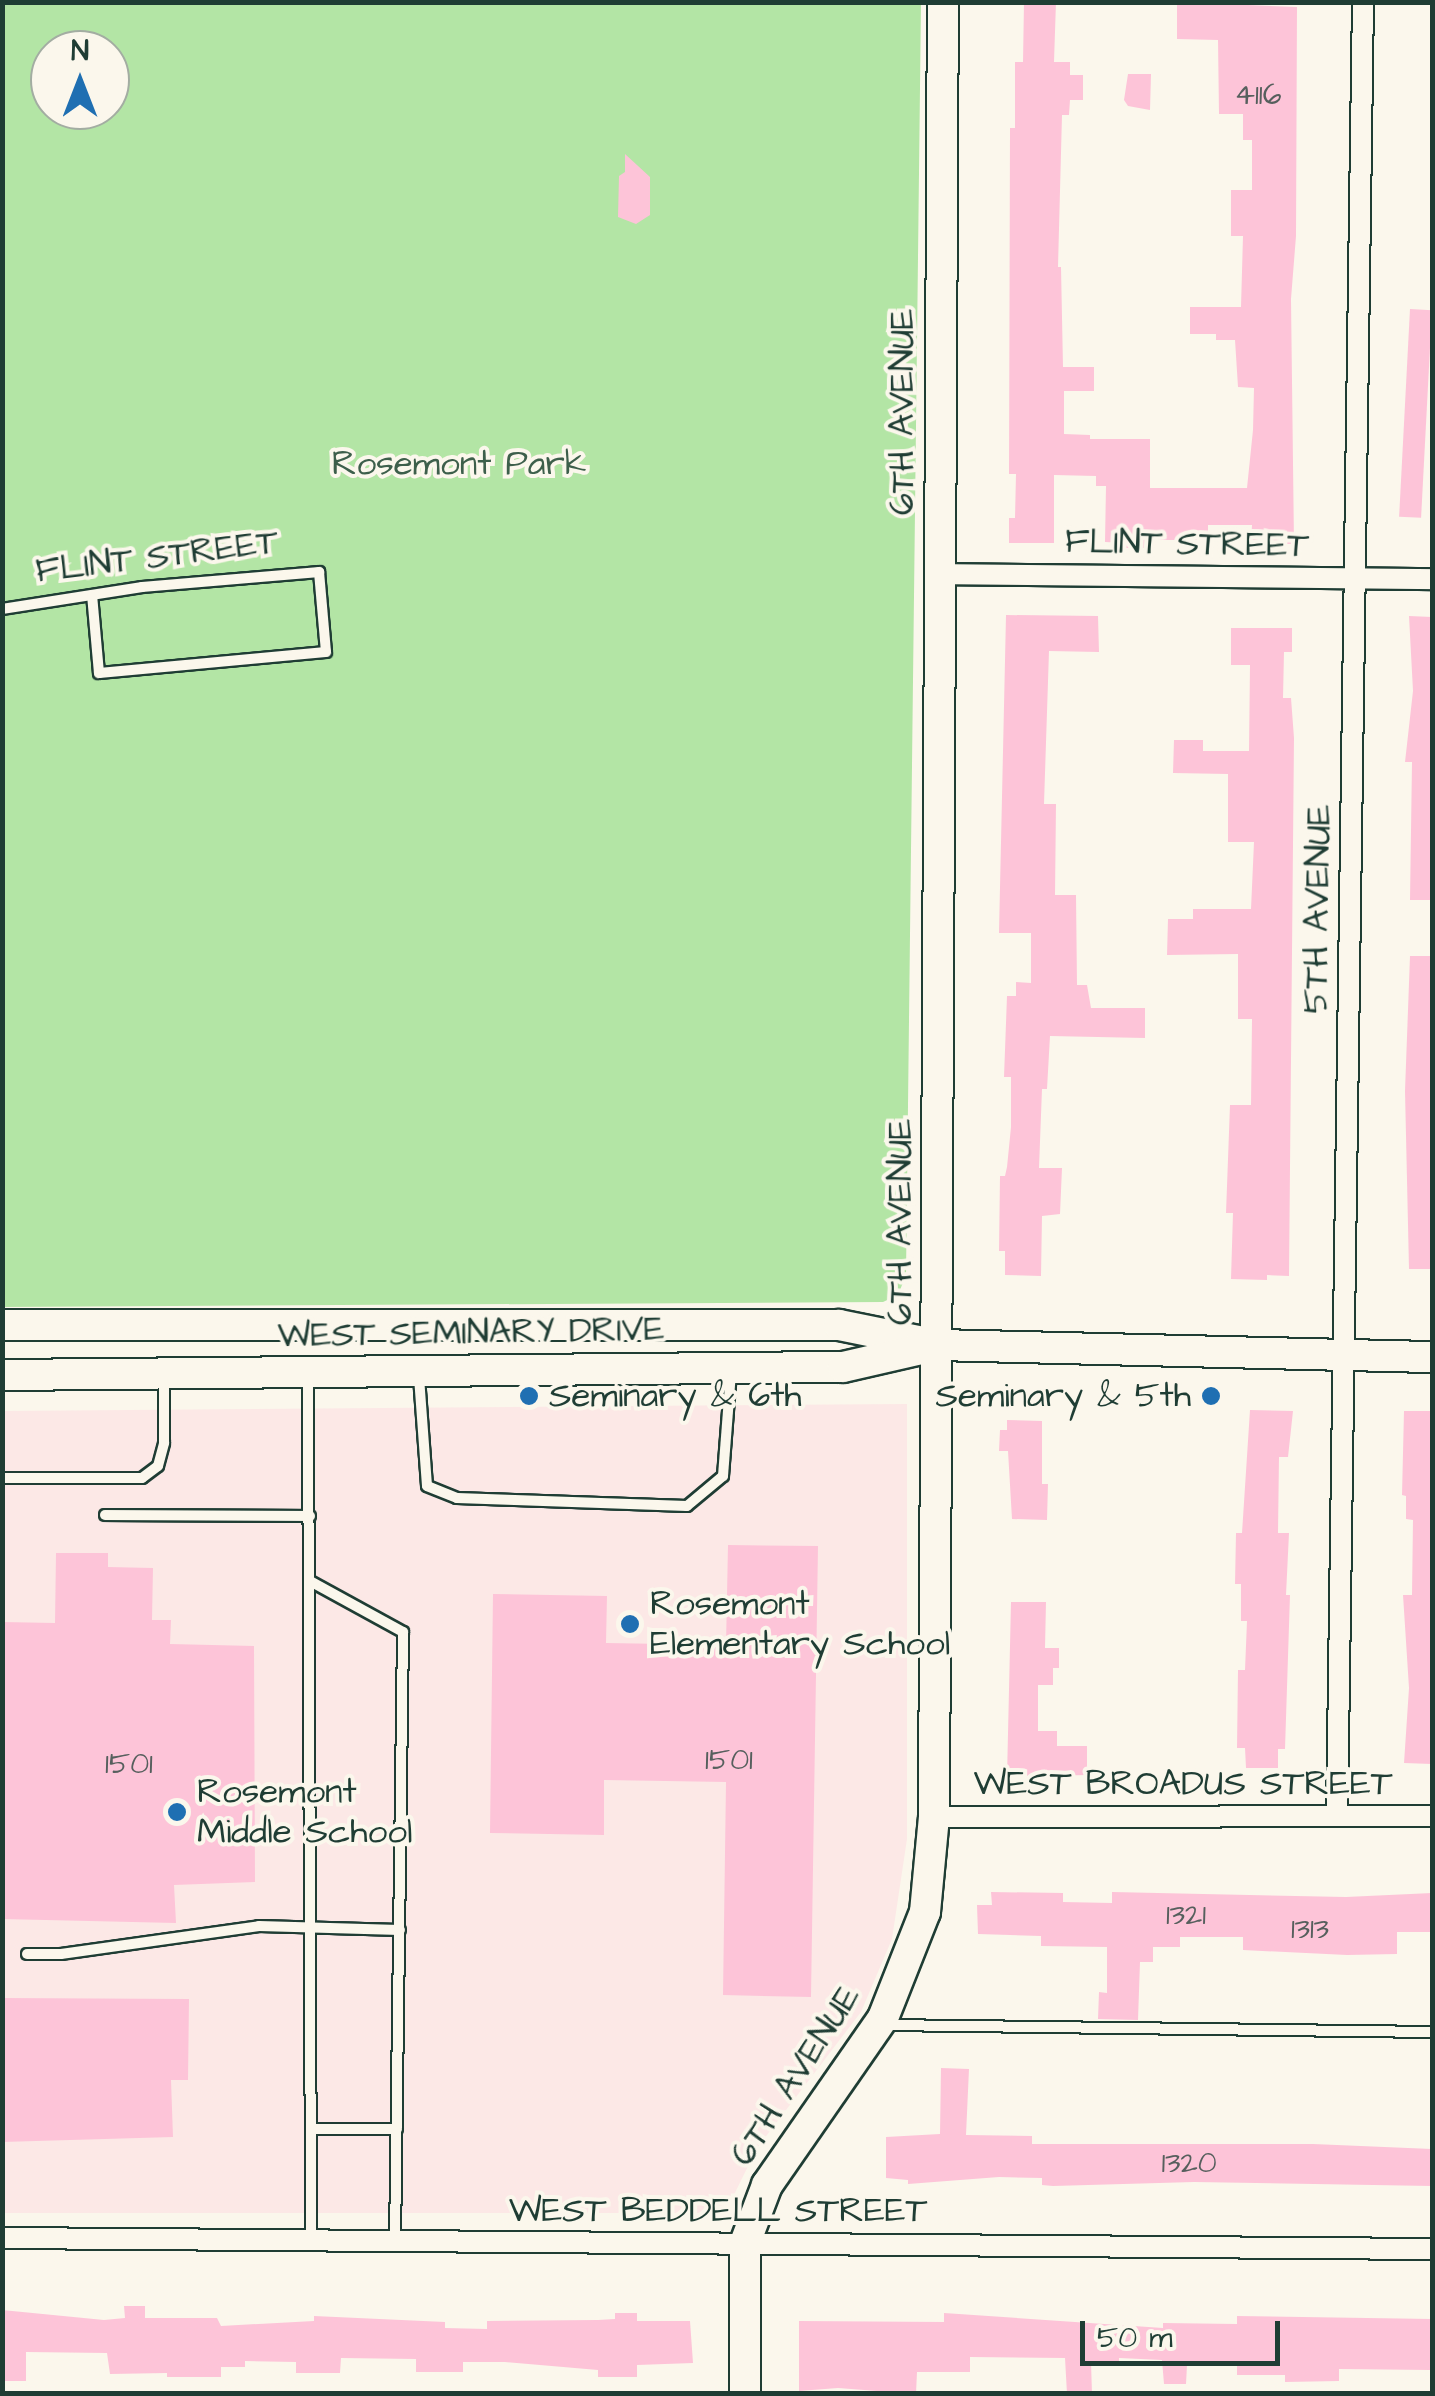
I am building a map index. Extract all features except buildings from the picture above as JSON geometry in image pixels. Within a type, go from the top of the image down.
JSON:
[{"type":"street","name":"6TH AVENUE","points":[[746,2394],[745,2244],[767,2185],[878,2025],[925,1912],[934,1817],[943,2]]},
{"type":"street","name":"5TH AVENUE","points":[[1337,1816],[1362,2]]},
{"type":"street","name":"FLINT STREET","points":[[940,574],[1432,579]]},
{"type":"street","name":"WEST SEMINARY DRIVE","points":[[2,1326],[308,1322],[839,1325],[938,1344],[1432,1357]]},
{"type":"street","points":[[308,1322],[308,1372]]},
{"type":"street","name":"WEST SEMINARY DRIVE","points":[[2,1375],[843,1367],[938,1344]]},
{"type":"street","name":"WEST BROADUS STREET","points":[[934,1817],[1432,1816]]},
{"type":"street","name":"WEST BEDDELL STREET","points":[[2,2238],[1432,2249]]},
{"type":"lane","name":"FLINT STREET","points":[[2,609],[92,595],[319,572],[326,652],[99,673],[92,595]]},
{"type":"lane","points":[[419,1371],[427,1486],[456,1498],[687,1506],[724,1476],[732,1368]]},
{"type":"lane","points":[[308,1372],[310,2240]]},
{"type":"lane","points":[[2,1478],[142,1478],[158,1466],[164,1443],[164,1374]]},
{"type":"lane","points":[[105,1515],[310,1516]]},
{"type":"lane","points":[[310,1581],[402,1632],[395,2241]]},
{"type":"lane","points":[[28,1954],[62,1954],[258,1926],[400,1930]]},
{"type":"lane","points":[[878,2025],[1432,2032]]},
{"type":"lane","points":[[312,2129],[396,2129]]},
{"type":"shaded area","name":"Rosemont Elementary School","points":[[907,1404],[907,1839],[892,1939],[861,2012],[757,2148],[725,2213],[3,2213],[3,1411]]},
{"type":"green space","name":"Rosemont Park","points":[[3,3],[921,3],[906,1275],[898,1295],[883,1302],[3,1307]]},
{"type":"place","name":"Seminary & 6th","points":[[529,1396]]},
{"type":"place","name":"Seminary & 5th","points":[[1211,1396]]},
{"type":"place","name":"Rosemont Elementary School","points":[[630,1624]]},
{"type":"place","name":"Rosemont Middle School","points":[[177,1812]]}]
